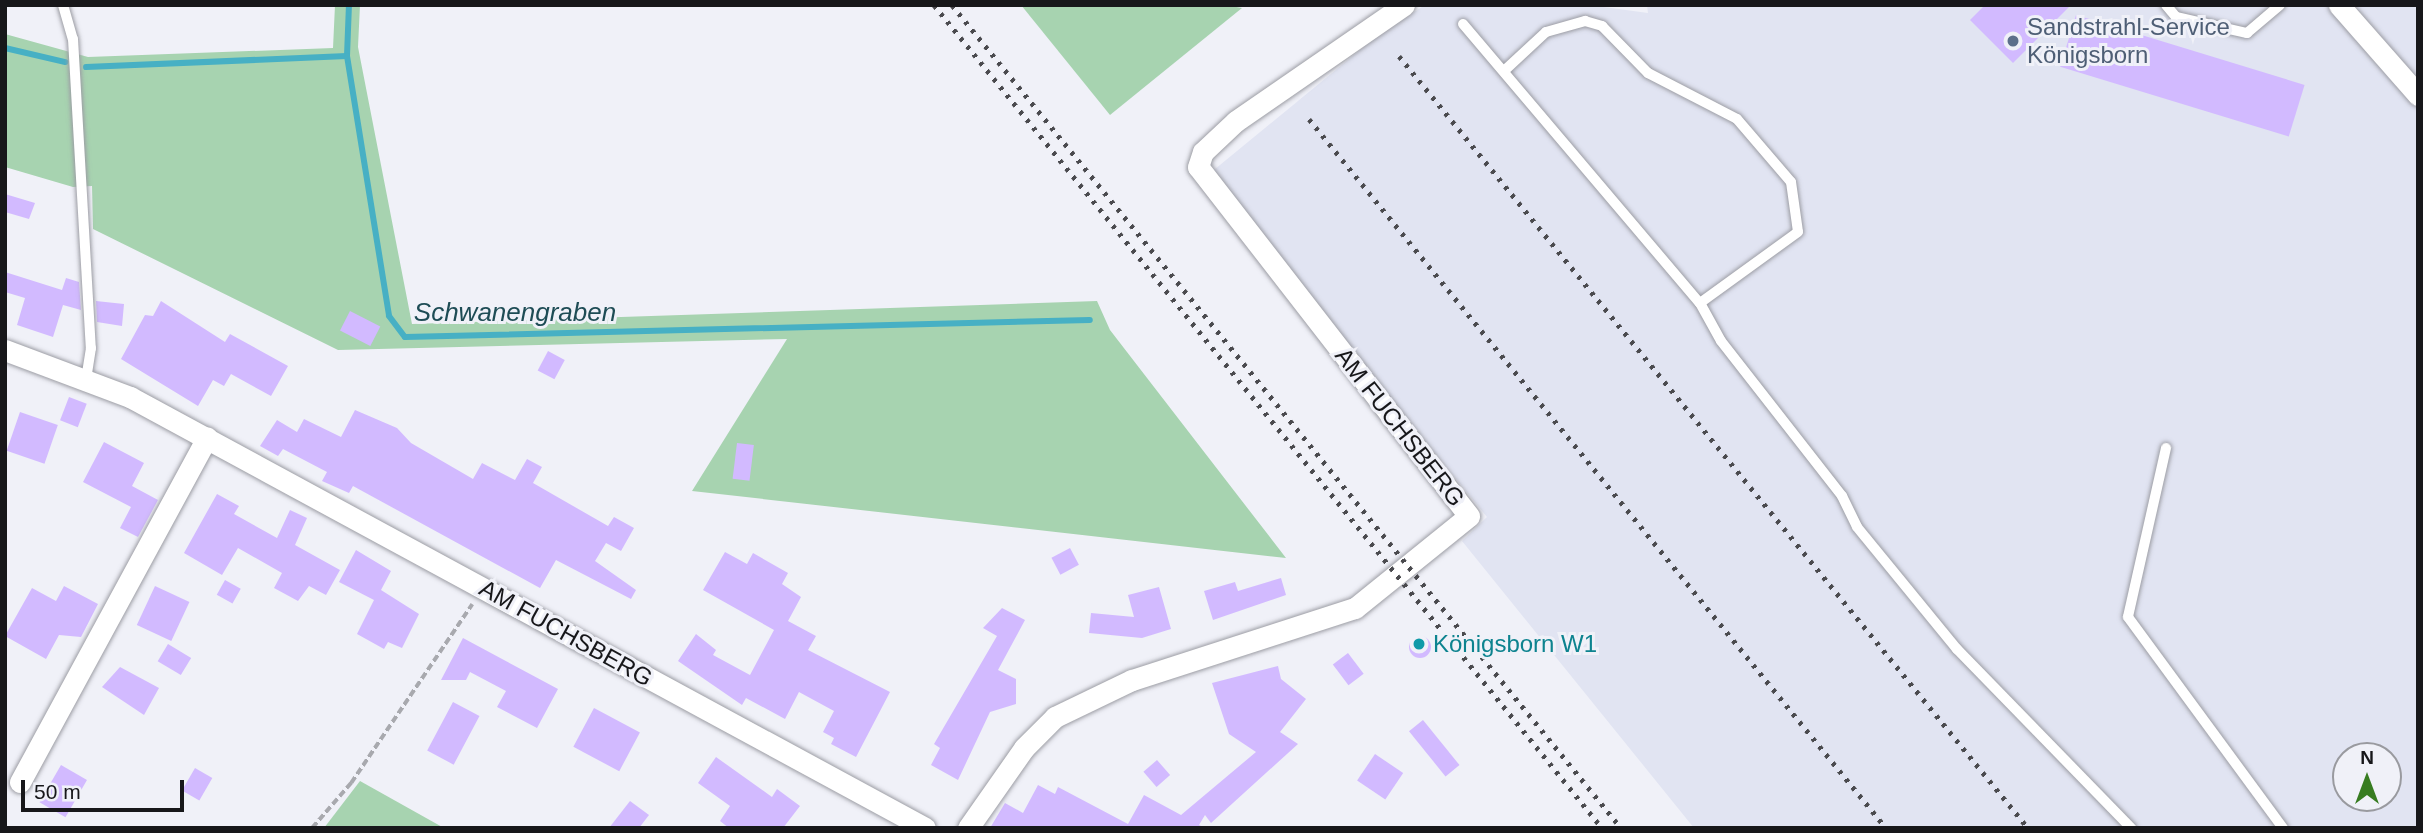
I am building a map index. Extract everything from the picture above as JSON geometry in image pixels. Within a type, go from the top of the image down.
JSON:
[{"type":"street","name":"AM FUCHSBERG","points":[[968,828],[1024,748],[1055,717],[1132,680],[1355,608],[1469,516],[1203,182],[1198,167],[1203,152],[1226,129],[1404,5]]},
{"type":"street","points":[[2339,5],[2418,95]]},
{"type":"street","name":"AM FUCHSBERG","points":[[5,350],[86,378],[207,438],[925,828]]},
{"type":"street","points":[[20,782],[207,438]]},
{"type":"lane","points":[[63,5],[73,39],[91,348],[86,378]]},
{"type":"lane","points":[[2166,5],[2176,17],[2247,33],[2280,5]]},
{"type":"lane","points":[[1504,70],[1546,32],[1585,21],[1602,26],[1648,73],[1737,119],[1791,182],[1798,232],[1700,303]]},
{"type":"lane","points":[[1463,24],[1700,303],[1721,341],[1842,496],[1857,527],[1957,649],[2131,828]]},
{"type":"lane","points":[[2166,448],[2128,617],[2283,828]]},
{"type":"path","points":[[312,828],[351,783],[482,587]]},
{"type":"shaded area","points":[[1425,5],[1589,5],[1648,13],[1647,5],[2418,5],[2418,828],[1694,828],[1462,541],[1487,517],[1209,174],[1377,36]]},
{"type":"green space","points":[[335,5],[360,5],[358,47],[412,324],[1097,301],[1110,330],[1286,558],[692,491],[787,339],[338,350],[93,229],[92,186],[73,187],[5,167],[5,34],[88,57],[333,48]]},
{"type":"green space","points":[[1021,5],[1225,5],[1242,8],[1110,115]]},
{"type":"green space","points":[[360,781],[444,828],[324,828]]},
{"type":"building","name":"Sandstrahl-Service Königsborn","points":[[1985,5],[2071,5],[2013,63],[1970,20]]},
{"type":"building","points":[[2076,15],[2305,85],[2289,137],[2060,67]]},
{"type":"building","points":[[5,194],[35,203],[29,219],[5,212]]},
{"type":"building","points":[[5,272],[62,290],[66,278],[79,282],[81,310],[63,305],[53,337],[17,325],[25,298],[5,292]]},
{"type":"building","points":[[96,301],[124,304],[122,326],[97,322]]},
{"type":"building","points":[[161,301],[225,342],[230,334],[288,366],[271,396],[231,374],[224,386],[213,380],[198,406],[121,359],[145,315],[153,316]]},
{"type":"building","points":[[350,311],[380,326],[370,346],[340,331]]},
{"type":"building","points":[[548,351],[565,360],[554,379],[538,370]]},
{"type":"building","points":[[69,397],[87,404],[78,427],[60,420]]},
{"type":"building","points":[[355,410],[397,428],[411,443],[473,479],[482,463],[515,480],[527,459],[542,467],[533,483],[608,526],[614,517],[634,528],[621,551],[606,543],[595,561],[636,590],[631,599],[556,560],[540,588],[353,486],[349,493],[322,481],[327,472],[283,449],[278,456],[260,446],[277,420],[297,432],[304,419],[341,437]]},
{"type":"building","points":[[20,412],[58,425],[44,464],[7,451]]},
{"type":"building","points":[[104,442],[144,463],[132,486],[158,500],[138,537],[120,528],[131,507],[83,482]]},
{"type":"building","points":[[737,443],[754,445],[749,481],[733,479]]},
{"type":"building","points":[[217,494],[239,506],[234,514],[277,538],[290,510],[307,518],[295,545],[340,570],[326,595],[309,586],[298,601],[274,588],[282,573],[238,548],[222,575],[184,553]]},
{"type":"building","points":[[1070,548],[1079,565],[1060,575],[1051,558]]},
{"type":"building","points":[[356,550],[391,571],[381,590],[419,614],[402,648],[388,642],[384,649],[357,634],[374,600],[339,582]]},
{"type":"building","points":[[725,552],[747,564],[753,553],[788,573],[782,584],[801,597],[788,621],[816,636],[808,650],[890,692],[856,757],[831,744],[834,738],[823,732],[834,711],[799,692],[785,719],[746,698],[742,705],[678,661],[696,634],[716,650],[713,655],[750,675],[774,630],[703,590]]},
{"type":"building","points":[[1281,578],[1286,595],[1213,620],[1204,591],[1235,582],[1238,591]]},
{"type":"building","points":[[225,580],[241,589],[233,604],[217,595]]},
{"type":"building","points":[[64,586],[98,604],[81,637],[59,635],[46,659],[5,636],[32,588],[56,601]]},
{"type":"building","points":[[155,586],[189,602],[171,641],[137,625]]},
{"type":"building","points":[[1159,587],[1171,629],[1142,638],[1089,633],[1091,613],[1134,617],[1128,595]]},
{"type":"building","points":[[1002,608],[1025,620],[998,670],[1016,679],[1016,704],[990,712],[958,780],[931,765],[940,748],[934,744],[997,636],[983,628]]},
{"type":"building","name":"Königsborn W1","points":[[1420,636],[1428,639],[1431,647],[1428,655],[1420,658],[1412,655],[1409,647],[1412,639]]},
{"type":"building","points":[[463,638],[558,689],[537,728],[497,707],[506,691],[470,672],[466,680],[441,680]]},
{"type":"building","points":[[168,644],[191,658],[181,675],[158,661]]},
{"type":"building","points":[[1348,653],[1364,674],[1348,685],[1333,664]]},
{"type":"building","points":[[1278,666],[1281,679],[1306,699],[1280,732],[1298,744],[1211,823],[1205,815],[1199,825],[1205,828],[990,828],[1005,803],[1023,813],[1038,785],[1055,794],[1058,787],[1128,824],[1144,795],[1181,815],[1256,752],[1229,734],[1212,683]]},
{"type":"building","points":[[120,667],[159,688],[144,715],[102,687]]},
{"type":"building","points":[[453,702],[479,716],[454,765],[427,751]]},
{"type":"building","points":[[594,708],[640,732],[619,771],[573,747]]},
{"type":"building","points":[[1423,720],[1460,765],[1446,776],[1409,731]]},
{"type":"building","points":[[1375,754],[1403,773],[1385,800],[1357,781]]},
{"type":"building","points":[[716,757],[772,797],[777,789],[800,806],[783,828],[729,828],[720,821],[730,806],[698,783]]},
{"type":"building","points":[[1157,760],[1170,775],[1157,787],[1143,772]]},
{"type":"building","points":[[61,765],[87,780],[65,817],[40,802]]},
{"type":"building","points":[[195,768],[212,778],[199,801],[182,791]]},
{"type":"building","points":[[630,801],[649,815],[639,828],[609,828]]},
{"type":"waterway","points":[[347,56],[349,5]]},
{"type":"waterway","name":"Schwanengraben","points":[[5,48],[65,62]]},
{"type":"waterway","name":"Schwanengraben","points":[[86,67],[347,56],[389,316],[405,337],[1090,320]]},
{"type":"railway","points":[[934,5],[1602,828]]},
{"type":"railway","points":[[952,5],[1621,828]]},
{"type":"railway","points":[[1399,56],[2028,828]]},
{"type":"railway","points":[[1309,119],[1886,828]]},
{"type":"place","name":"Sandstrahl-Service Königsborn","points":[[2013,41]]},
{"type":"place","name":"Königsborn W1","points":[[1419,644]]}]
